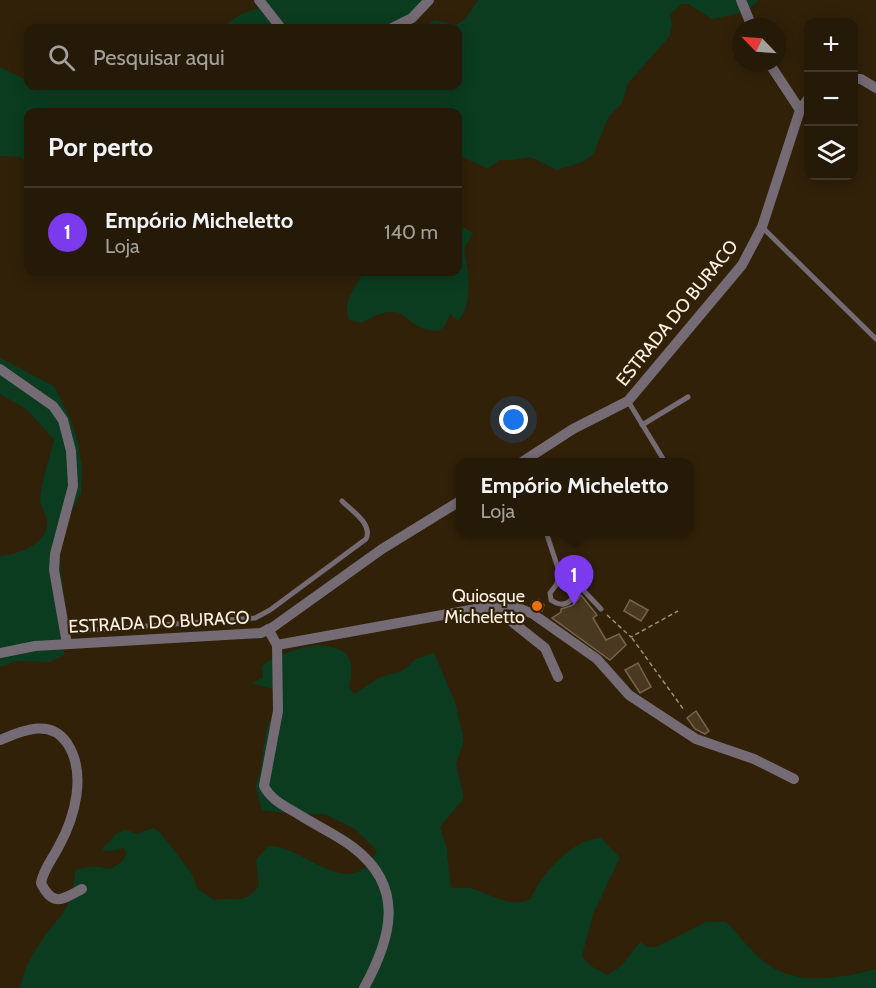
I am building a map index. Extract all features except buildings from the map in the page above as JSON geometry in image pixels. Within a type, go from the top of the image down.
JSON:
[{"type":"street","points":[[259,0],[278,24]]},
{"type":"street","points":[[400,24],[412,18],[429,0]]},
{"type":"street","points":[[741,0],[748,18]]},
{"type":"street","points":[[774,72],[800,110]]},
{"type":"street","points":[[858,79],[876,88]]},
{"type":"street","name":"ESTRADA DO BURACO","points":[[528,458],[573,429],[628,401],[742,265],[762,227],[800,110],[804,104]]},
{"type":"street","points":[[0,369],[53,406],[63,420],[71,451],[73,486],[55,554],[54,570],[67,644]]},
{"type":"street","name":"ESTRADA DO BURACO","points":[[0,652],[67,644],[244,636],[268,629],[382,549],[456,503]]},
{"type":"street","points":[[277,645],[509,604],[532,614],[597,658],[628,695],[689,735],[772,767],[794,779]]},
{"type":"street","points":[[492,606],[545,648],[558,677]]},
{"type":"street","points":[[268,629],[277,645],[278,711],[264,786],[276,800],[356,849],[374,869],[384,888],[390,925],[376,966],[364,988]]},
{"type":"street","points":[[0,740],[33,728],[42,728],[64,738],[69,747],[77,773],[76,798],[67,830],[41,884],[48,896],[54,899],[63,899],[82,889]]},
{"type":"lane","points":[[762,227],[876,339]]},
{"type":"lane","points":[[642,424],[688,397]]},
{"type":"lane","points":[[628,401],[663,458]]},
{"type":"lane","points":[[83,628],[93,630],[255,618],[270,610],[366,539],[369,533],[367,525],[342,501]]},
{"type":"lane","points":[[548,536],[559,571],[557,584],[550,593],[551,600],[557,605],[565,605],[573,600],[578,584]]},
{"type":"lane","points":[[559,571],[578,584],[601,609]]},
{"type":"lane","points":[[199,622],[200,638]]},
{"type":"path","points":[[601,609],[631,637],[684,710]]},
{"type":"path","points":[[631,637],[678,611]]},
{"type":"green space","points":[[258,0],[426,0],[408,17],[389,24],[227,24],[241,14],[262,7]]},
{"type":"green space","points":[[478,0],[759,0],[745,12],[712,19],[688,4],[682,4],[670,14],[672,26],[669,37],[628,83],[622,103],[609,116],[593,155],[582,162],[557,170],[530,157],[499,160],[488,169],[462,157],[462,108],[24,108],[24,160],[20,157],[0,156],[0,67],[24,79],[24,90],[462,90],[462,24],[458,24],[465,19]]},
{"type":"green space","points":[[434,20],[452,24],[429,24]]},
{"type":"green space","points":[[462,226],[473,233],[464,250],[468,277],[466,306],[458,321],[450,314],[444,327],[438,331],[425,329],[398,313],[390,312],[361,323],[349,320],[347,307],[353,289],[361,276],[462,276]]},
{"type":"green space","points":[[0,358],[54,386],[72,422],[82,469],[81,493],[70,514],[59,550],[65,610],[64,655],[49,662],[17,661],[0,667],[0,556],[24,550],[43,536],[47,521],[40,498],[54,439],[26,409],[0,394]]},
{"type":"green space","points":[[317,645],[336,648],[348,656],[351,668],[349,687],[354,694],[380,677],[402,671],[416,659],[434,653],[455,702],[464,741],[456,764],[464,798],[440,827],[446,846],[451,887],[470,888],[500,900],[523,902],[531,899],[542,879],[559,859],[580,844],[601,838],[620,858],[593,914],[582,956],[591,966],[608,975],[621,966],[640,942],[648,947],[656,947],[706,922],[726,922],[756,955],[773,968],[787,974],[816,978],[847,976],[876,969],[876,988],[20,988],[33,954],[67,905],[74,884],[75,870],[93,866],[110,869],[123,861],[126,853],[124,848],[111,851],[102,850],[115,835],[125,829],[137,834],[153,828],[160,832],[192,874],[197,888],[214,900],[242,899],[259,886],[256,860],[268,846],[282,848],[341,873],[354,873],[366,867],[377,851],[355,829],[324,814],[294,814],[262,810],[257,793],[256,785],[268,725],[284,699],[272,689],[252,683],[263,677],[262,666],[274,658]]},
{"type":"place","name":"Empório Micheletto","points":[[574,605]]},
{"type":"place","name":"Quiosque Micheletto","points":[[537,606]]}]
